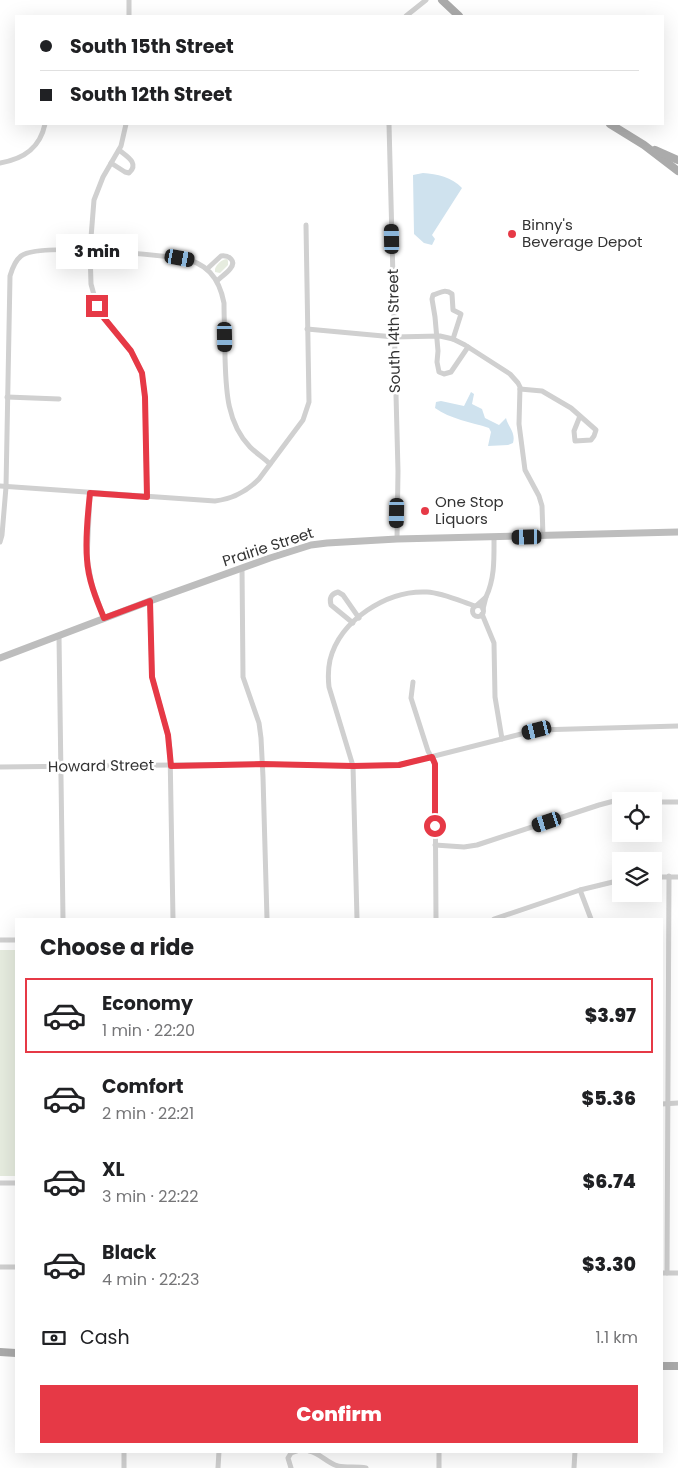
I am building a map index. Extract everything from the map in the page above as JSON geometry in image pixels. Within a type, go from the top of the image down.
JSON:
[{"type":"main road","points":[[442,0],[458,15]]},
{"type":"main road","points":[[612,125],[644,145],[678,171]]},
{"type":"main road","points":[[644,145],[678,160]]},
{"type":"main road","points":[[0,1352],[15,1352]]},
{"type":"main road","points":[[663,1366],[678,1366]]},
{"type":"street","points":[[129,0],[129,15]]},
{"type":"street","points":[[407,15],[426,0]]},
{"type":"street","points":[[0,163],[13,161],[25,155],[39,140],[45,125]]},
{"type":"street","points":[[126,125],[121,146],[102,177],[94,200],[90,250],[91,284],[97,306],[104,318],[131,351],[142,373],[145,397],[147,497]]},
{"type":"street","name":"South 14th Street","points":[[389,125],[398,471],[397,539]]},
{"type":"street","points":[[111,163],[125,172],[129,173],[133,170],[133,162],[118,150]]},
{"type":"street","points":[[3,486],[215,501],[225,500],[243,493],[251,487],[303,420],[308,410],[306,225]]},
{"type":"street","points":[[0,542],[2,535],[10,276],[12,269],[21,256],[33,251],[90,250],[180,258],[190,260],[207,269],[217,281],[222,291],[224,303],[226,387],[231,414],[236,426],[250,447],[270,464]]},
{"type":"street","points":[[207,269],[221,256],[231,258],[233,262],[232,267],[217,281]]},
{"type":"street","points":[[453,339],[461,314],[453,310],[452,294],[441,291],[433,295],[432,299],[437,336],[438,372],[444,374],[451,372],[468,347]]},
{"type":"street","points":[[307,329],[394,337],[437,336],[453,339],[510,374],[518,383],[520,389],[519,424],[525,470],[539,496],[542,506],[543,536]]},
{"type":"street","points":[[520,389],[542,391],[571,408],[596,430],[591,440],[575,440],[574,431],[580,416]]},
{"type":"street","points":[[7,397],[59,399]]},
{"type":"street","points":[[90,493],[87,559],[92,585],[104,618]]},
{"type":"street","name":"Prairie Street","points":[[0,658],[150,601],[311,545],[397,539],[678,532]]},
{"type":"street","points":[[478,613],[491,586],[494,537]]},
{"type":"street","points":[[242,568],[243,677],[259,723],[261,738],[267,918]]},
{"type":"street","points":[[354,623],[331,605],[333,594],[338,592],[343,595],[359,618]]},
{"type":"street","points":[[357,918],[353,766],[331,697],[328,676],[331,658],[344,632],[359,618],[386,599],[408,593],[429,592],[481,606],[478,613]]},
{"type":"street","points":[[486,597],[472,608],[478,613],[494,643],[495,697],[502,739]]},
{"type":"street","points":[[150,601],[152,677],[168,735],[171,766],[172,918]]},
{"type":"street","points":[[461,602],[478,613]]},
{"type":"street","points":[[59,636],[63,918]]},
{"type":"street","points":[[413,682],[411,698],[428,751],[435,764],[436,918]]},
{"type":"street","name":"Howard Street","points":[[0,767],[262,764],[399,765],[537,730],[678,726]]},
{"type":"street","points":[[435,845],[464,847],[476,845],[612,801]]},
{"type":"street","points":[[662,802],[678,802]]},
{"type":"street","points":[[662,876],[678,877]]},
{"type":"street","points":[[669,876],[664,1103],[664,1273],[678,1273]]},
{"type":"street","points":[[497,918],[580,890],[612,882]]},
{"type":"street","points":[[580,890],[591,918]]},
{"type":"street","points":[[0,940],[15,940]]},
{"type":"street","points":[[664,1103],[678,1103]]},
{"type":"street","points":[[0,1183],[15,1183]]},
{"type":"street","points":[[0,1267],[15,1267]]},
{"type":"street","points":[[124,1453],[124,1468]]},
{"type":"street","points":[[218,1468],[219,1453]]},
{"type":"street","points":[[291,1468],[288,1458],[293,1453]]},
{"type":"street","points":[[316,1453],[338,1466],[366,1468]]},
{"type":"street","points":[[439,1453],[439,1468]]},
{"type":"street","points":[[574,1468],[575,1453]]},
{"type":"shaded area","points":[[227,259],[228,265],[220,273],[215,272],[218,264]]},
{"type":"shaded area","points":[[0,950],[15,950],[15,1176],[0,1176]]},
{"type":"water","points":[[423,173],[444,177],[454,181],[462,188],[432,235],[435,239],[432,245],[424,243],[414,234],[413,175]]},
{"type":"water","points":[[471,392],[474,394],[472,404],[482,409],[485,418],[499,425],[506,418],[513,433],[513,443],[488,446],[491,432],[489,428],[454,418],[435,408],[436,402],[441,401],[464,406]]},
{"type":"place","name":"Binny's Beverage Depot","points":[[512,234]]},
{"type":"place","name":"One Stop Liquors","points":[[425,511]]},
{"type":"route","points":[[97,306],[104,318],[131,351],[142,373],[145,397],[147,497],[90,493],[87,546],[88,569],[104,618],[150,601],[152,677],[168,735],[171,766],[262,764],[399,765],[432,757],[435,764],[435,826]]}]
